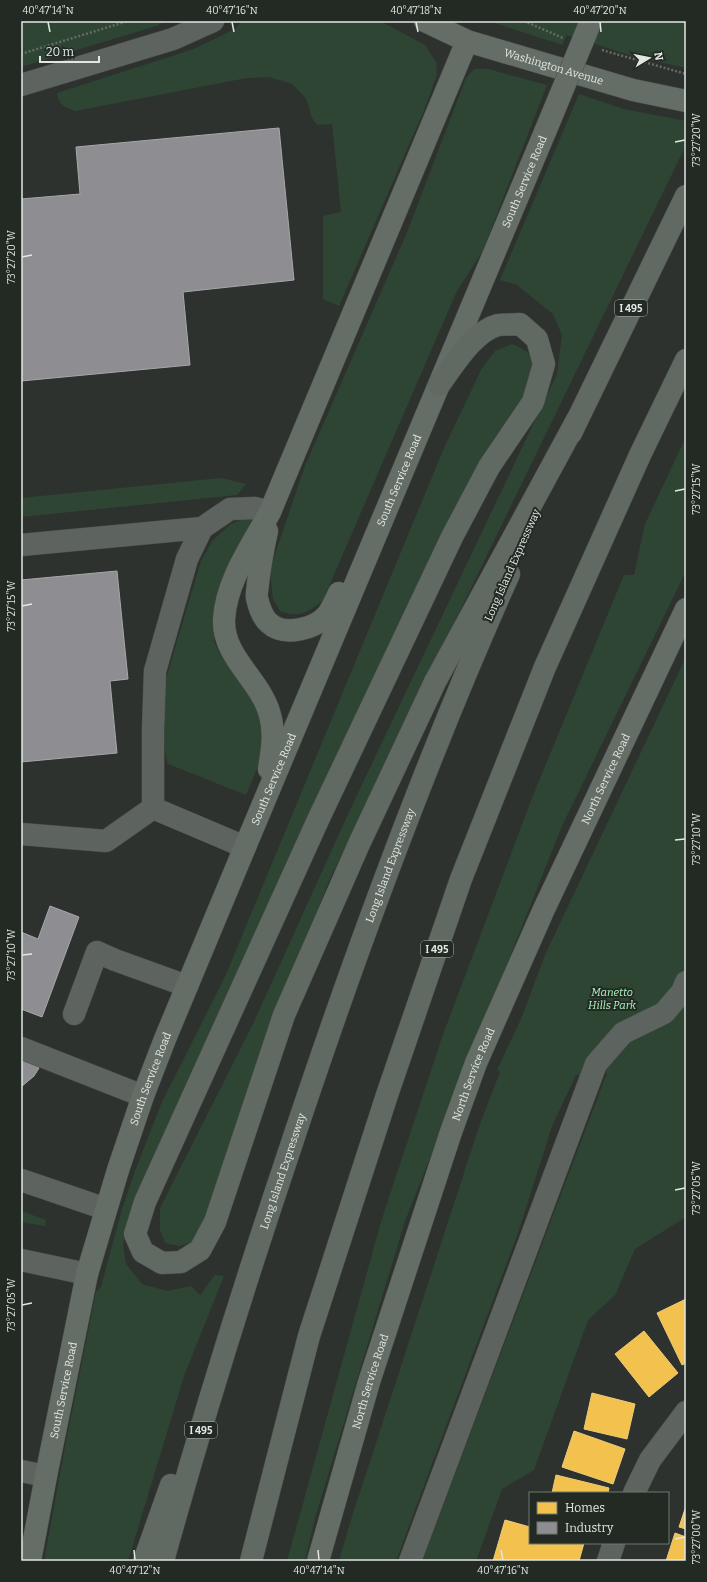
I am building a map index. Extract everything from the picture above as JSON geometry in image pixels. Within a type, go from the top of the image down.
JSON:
[{"type":"highway","name":"Long Island Expressway","points":[[163,1561],[240,1300],[317,1066],[392,856],[474,652],[577,420],[686,196]]},
{"type":"highway","points":[[439,385],[459,358],[482,332],[498,325],[520,324],[538,339],[544,364],[533,402],[489,467],[452,537],[318,820],[145,1202],[135,1234],[143,1252],[162,1264],[181,1262],[200,1250],[215,1222],[284,1015],[358,844],[435,682],[577,420]]},
{"type":"highway","name":"I 495","points":[[251,1561],[309,1336],[387,1095],[461,879],[545,667],[640,455],[686,360]]},
{"type":"highway","points":[[144,1561],[183,1451],[240,1300]]},
{"type":"main road","name":"Washington Avenue","points":[[425,21],[467,41],[632,90],[686,101]]},
{"type":"main road","name":"South Service Road","points":[[30,1561],[87,1274],[106,1209],[143,1096],[262,806],[591,21]]},
{"type":"main road","points":[[262,806],[274,738],[273,725],[265,701],[257,687],[237,661],[230,646],[224,621],[227,603],[236,576],[270,512],[467,41]]},
{"type":"main road","points":[[270,512],[260,564],[257,597],[261,612],[269,624],[280,629],[292,630],[305,628],[317,624],[328,615],[404,467]]},
{"type":"main road","name":"North Service Road","points":[[318,1561],[369,1382],[451,1132],[476,1063],[544,909],[686,609]]},
{"type":"street","points":[[21,85],[173,39],[213,21]]},
{"type":"street","points":[[21,545],[202,528],[230,509],[255,508],[270,512]]},
{"type":"street","points":[[153,808],[155,671],[188,560],[202,528]]},
{"type":"street","points":[[21,834],[106,841],[153,808]]},
{"type":"street","points":[[153,808],[245,847]]},
{"type":"street","points":[[74,1014],[97,952],[188,986]]},
{"type":"street","points":[[410,1561],[596,1064],[623,1033],[664,1013],[682,992],[686,982]]},
{"type":"street","points":[[21,1048],[143,1096]]},
{"type":"street","points":[[21,1180],[106,1209]]},
{"type":"street","points":[[21,1260],[87,1274]]},
{"type":"street","points":[[634,1492],[650,1460],[686,1412]]},
{"type":"street","points":[[21,1470],[46,1476]]},
{"type":"street","points":[[608,1561],[614,1544]]},
{"type":"path","points":[[21,54],[128,21]]},
{"type":"path","points":[[524,21],[570,40]]},
{"type":"path","points":[[599,49],[686,74]]},
{"type":"green space","points":[[21,21],[166,21],[156,26],[21,67]]},
{"type":"green space","points":[[242,21],[380,21],[425,45],[436,62],[437,74],[425,108],[339,306],[323,299],[323,216],[341,212],[332,124],[317,125],[312,118],[306,98],[292,84],[269,77],[247,78],[75,111],[63,105],[59,101],[57,93],[194,49],[235,29]]},
{"type":"green space","points":[[489,21],[686,21],[686,68],[633,56],[567,35],[562,45]]},
{"type":"green space","points":[[474,69],[488,69],[547,85],[483,250],[456,293],[323,600],[313,608],[303,613],[293,614],[280,611],[273,599],[270,569],[305,466],[406,235],[466,78]]},
{"type":"green space","points":[[579,94],[624,109],[686,121],[686,145],[328,883],[246,1099],[205,1217],[194,1241],[180,1246],[165,1243],[160,1230],[160,1208],[253,1024],[349,812],[557,374],[562,335],[553,314],[517,285],[500,280]]},
{"type":"green space","points":[[512,344],[525,351],[532,358],[534,383],[128,1219],[123,1245],[126,1264],[142,1284],[167,1291],[191,1286],[200,1295],[215,1275],[224,1276],[184,1376],[128,1561],[44,1561],[96,1292],[101,1287],[122,1209],[135,1171],[162,1102],[225,977],[444,448],[482,368],[495,351]]},
{"type":"green space","points":[[686,437],[686,571],[562,826],[405,1221],[315,1518],[305,1561],[287,1561],[381,1222],[441,1040],[532,798],[624,575],[634,575],[645,524]]},
{"type":"green space","points":[[221,478],[246,484],[237,495],[21,517],[21,498]]},
{"type":"green space","points":[[244,519],[252,520],[218,609],[214,626],[214,641],[221,656],[262,710],[262,757],[246,795],[168,764],[165,746],[164,723],[165,682],[201,561],[213,540],[231,524]]},
{"type":"green space","name":"Manetto Hills Park","points":[[686,657],[686,1217],[635,1249],[615,1295],[588,1320],[534,1470],[502,1489],[476,1561],[422,1561],[607,1073],[576,1075],[552,1126],[519,1230],[396,1561],[339,1561],[349,1526],[479,1127],[500,1072],[497,1070],[521,1019],[545,955]]},
{"type":"green space","points":[[21,1211],[46,1220],[45,1226],[21,1222]]},
{"type":"building: Homes","points":[[686,1299],[686,1363],[682,1365],[657,1313]]},
{"type":"building: Homes","points":[[644,1331],[678,1373],[649,1397],[615,1354]]},
{"type":"building: Homes","points":[[592,1393],[635,1404],[627,1439],[584,1429]]},
{"type":"building: Homes","points":[[574,1431],[625,1449],[613,1484],[562,1467]]},
{"type":"building: Homes","points":[[556,1475],[609,1488],[608,1492],[552,1492]]},
{"type":"building: Homes","points":[[686,1506],[686,1529],[679,1527]]},
{"type":"building: Homes","points":[[505,1520],[529,1527],[529,1544],[584,1544],[579,1561],[493,1561]]},
{"type":"building: Homes","points":[[675,1533],[686,1537],[686,1561],[666,1561]]},
{"type":"building: Industry","points":[[279,128],[294,280],[183,292],[190,365],[21,381],[21,199],[80,194],[76,147]]},
{"type":"building: Industry","points":[[117,571],[128,679],[110,681],[117,753],[21,762],[21,580]]},
{"type":"building: Industry","points":[[50,906],[79,917],[42,1017],[21,1009],[21,932],[38,939]]},
{"type":"building: Industry","points":[[21,1058],[31,1062],[39,1068],[34,1076],[21,1087]]}]
